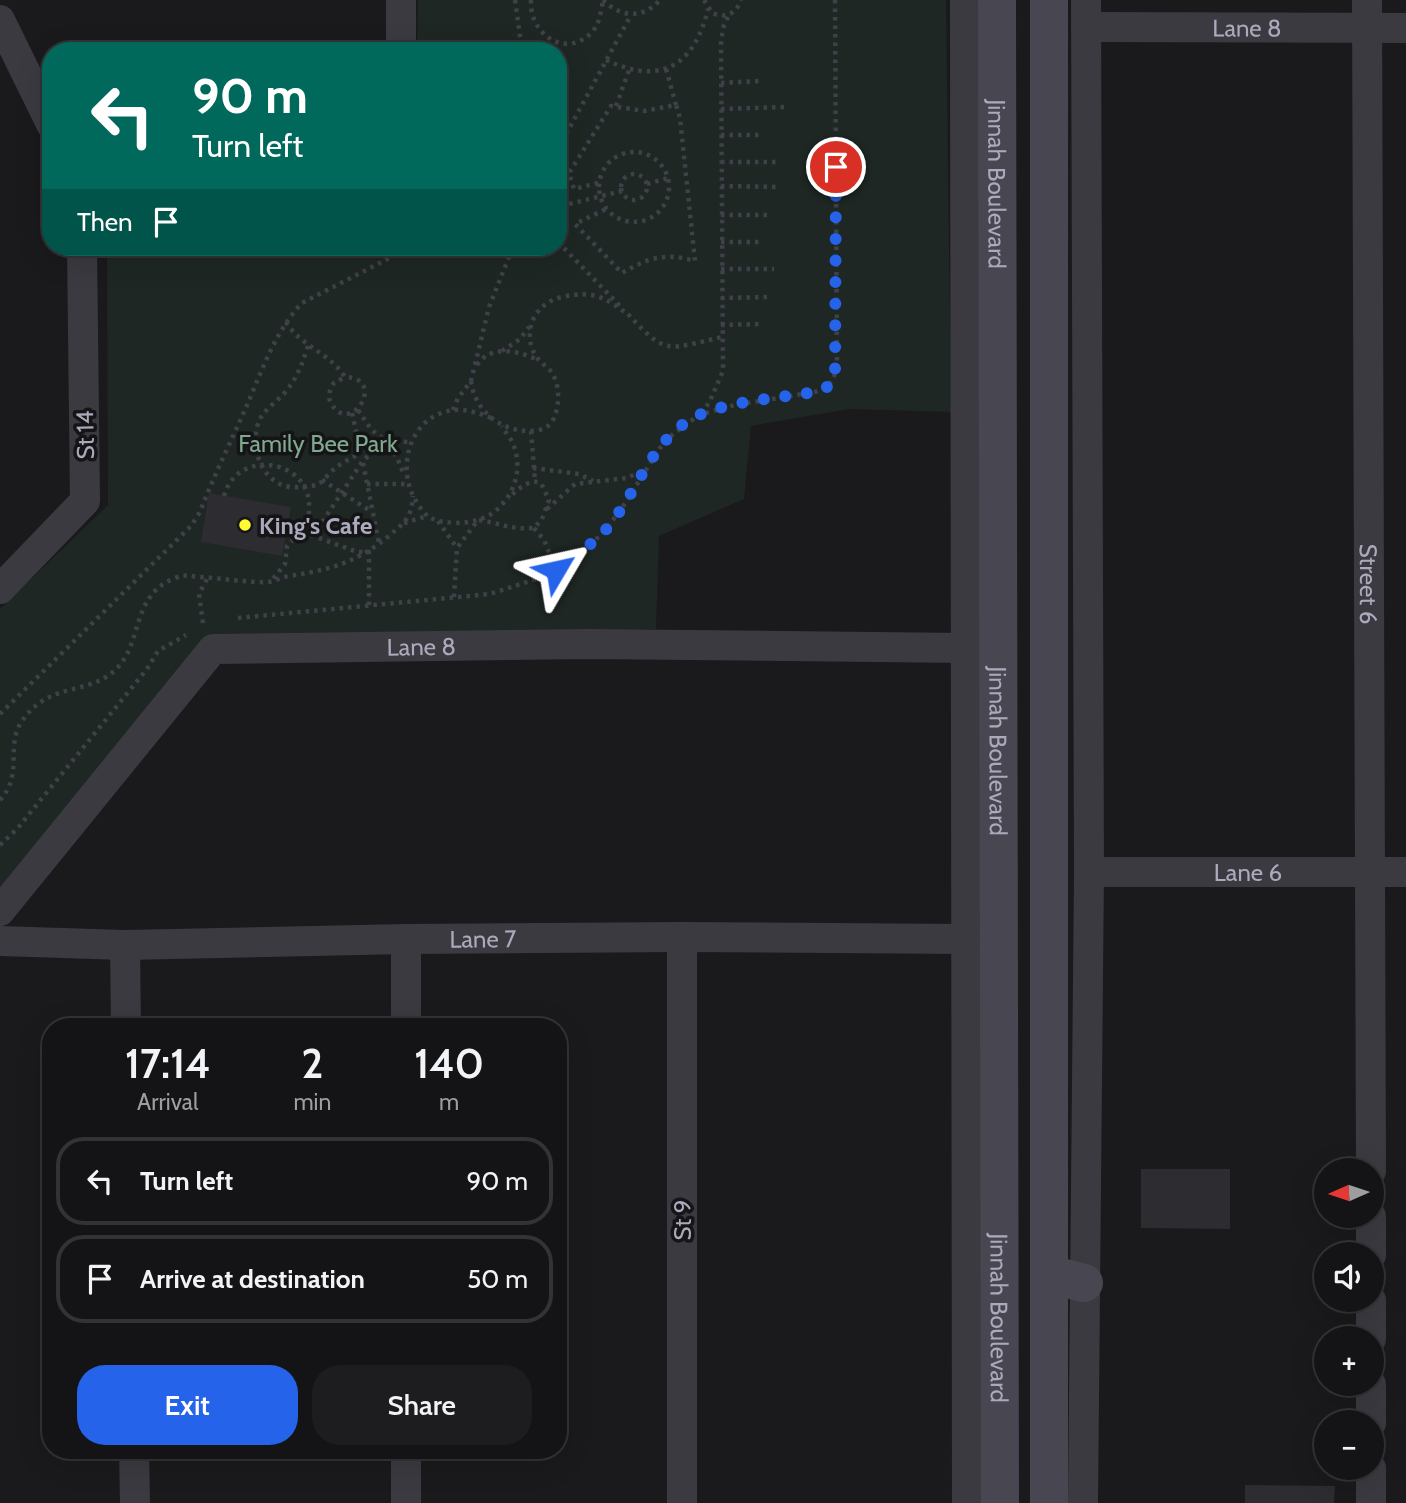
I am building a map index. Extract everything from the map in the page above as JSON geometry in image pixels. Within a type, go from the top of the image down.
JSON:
[{"type":"street","points":[[401,0],[401,42]]},
{"type":"street","points":[[965,0],[967,1503]]},
{"type":"street","name":"Jinnah Boulevard","points":[[997,0],[1000,1503]]},
{"type":"street","name":"Jinnah Boulevard","points":[[1049,0],[1066,1279],[1049,1503]]},
{"type":"street","points":[[1083,1503],[1066,1279],[1089,872],[1086,14]]},
{"type":"street","name":"Lane 8","points":[[1086,14],[1367,14],[1406,28]]},
{"type":"street","name":"Street 6","points":[[1367,14],[1370,1158]]},
{"type":"street","points":[[0,20],[42,106]]},
{"type":"street","name":"St 14","points":[[0,589],[85,501],[82,256]]},
{"type":"street","name":"Lane 8","points":[[0,911],[213,649],[589,644],[965,648]]},
{"type":"street","name":"Lane 6","points":[[1089,872],[1406,872]]},
{"type":"street","name":"Lane 7","points":[[0,941],[125,945],[682,937],[966,939]]},
{"type":"street","name":"St 9","points":[[682,937],[682,1503]]},
{"type":"street","points":[[406,939],[406,1018]]},
{"type":"street","points":[[125,945],[127,1018]]},
{"type":"street","points":[[134,1459],[135,1503]]},
{"type":"street","points":[[406,1459],[406,1503]]},
{"type":"street","points":[[1371,1480],[1371,1503]]},
{"type":"path","points":[[515,0],[521,42]]},
{"type":"path","points":[[531,0],[533,20],[539,30],[548,38],[560,42],[572,42],[593,31],[599,21],[603,0],[620,13],[631,15],[651,9],[660,0]]},
{"type":"path","points":[[704,0],[708,9],[717,15],[729,15]]},
{"type":"path","points":[[235,618],[499,592],[556,570],[602,534],[620,511],[644,470],[672,435],[699,415],[709,403],[723,371],[721,40],[729,15],[741,0]]},
{"type":"path","points":[[699,415],[735,405],[815,392],[826,388],[835,378],[835,0]]},
{"type":"path","points":[[606,61],[629,70],[648,73],[666,69],[689,51],[704,26],[708,9]]},
{"type":"path","points":[[567,132],[631,15]]},
{"type":"path","points":[[606,209],[575,224],[622,273],[641,262],[658,257],[678,256],[695,261],[676,105],[666,69]]},
{"type":"path","points":[[616,106],[629,70]]},
{"type":"path","points":[[721,83],[759,81]]},
{"type":"path","points":[[598,183],[574,189],[569,173],[611,106],[644,111],[676,105]]},
{"type":"path","points":[[721,109],[786,107]]},
{"type":"path","points":[[721,135],[762,135]]},
{"type":"path","points":[[633,151],[655,158],[663,166],[670,189],[661,210],[652,218],[630,223],[618,219],[606,209],[600,197],[598,183],[611,159],[621,153],[633,151]]},
{"type":"path","points":[[721,162],[778,162]]},
{"type":"path","points":[[632,174],[641,176],[647,184],[645,194],[639,199],[626,198],[622,191],[624,177],[632,174]]},
{"type":"path","points":[[647,184],[668,178]]},
{"type":"path","points":[[721,187],[780,187]]},
{"type":"path","points":[[567,205],[622,191]]},
{"type":"path","points":[[721,215],[772,215]]},
{"type":"path","points":[[721,242],[762,242]]},
{"type":"path","points":[[567,251],[647,335],[668,347],[722,337]]},
{"type":"path","points":[[0,714],[191,526],[200,512],[286,321],[302,303],[393,256]]},
{"type":"path","points":[[453,410],[471,381],[489,307],[510,256]]},
{"type":"path","points":[[721,269],[774,269]]},
{"type":"path","points":[[473,372],[485,356],[502,351],[520,339],[538,311],[556,298],[578,294],[598,296],[629,316]]},
{"type":"path","points":[[721,298],[768,297]]},
{"type":"path","points":[[286,321],[292,332],[308,346],[329,359],[345,377],[356,380],[364,389],[364,401],[355,411],[341,412],[330,400],[329,394],[334,383],[345,377]]},
{"type":"path","points":[[721,325],[762,324]]},
{"type":"path","points":[[529,327],[532,347],[540,361]]},
{"type":"path","points":[[308,346],[296,378],[285,393],[265,410],[257,427],[257,455],[260,464],[270,478],[281,485],[316,485],[335,468],[361,453]]},
{"type":"path","points":[[502,351],[530,356],[540,361],[555,376],[558,394],[558,403],[547,427],[531,431],[502,426]]},
{"type":"path","points":[[471,381],[478,400],[491,418]]},
{"type":"path","points":[[407,481],[405,460],[410,442],[421,427],[436,416],[453,410],[472,411],[491,418],[502,426],[514,445],[516,482],[508,499]]},
{"type":"path","points":[[355,411],[397,457],[413,496],[427,516],[438,521],[460,523],[478,520],[495,512],[526,483],[541,483],[546,491],[549,500],[546,510],[534,528],[514,529],[478,520]]},
{"type":"path","points":[[355,411],[362,462],[379,544]]},
{"type":"path","points":[[531,431],[535,481]]},
{"type":"path","points":[[384,440],[395,443],[410,442]]},
{"type":"path","points":[[313,536],[362,462],[384,440]]},
{"type":"path","points":[[224,496],[233,477],[245,468],[260,464],[273,464],[287,469],[304,486],[310,504],[309,519],[303,532],[286,546],[285,564],[271,582]]},
{"type":"path","points":[[533,468],[579,474],[593,481]]},
{"type":"path","points":[[546,510],[575,484],[627,478],[644,470]]},
{"type":"path","points":[[322,480],[373,512]]},
{"type":"path","points":[[367,484],[407,481]]},
{"type":"path","points":[[0,800],[10,786],[14,773],[16,733],[20,722],[37,703],[62,690],[97,681],[118,667],[130,647],[146,603],[171,579],[184,574],[271,582],[286,576],[328,569],[369,552],[404,523],[411,512],[413,496]]},
{"type":"path","points":[[404,523],[427,516]]},
{"type":"path","points":[[454,597],[457,548],[478,520]]},
{"type":"path","points":[[438,521],[457,548]]},
{"type":"path","points":[[534,528],[544,540],[556,570]]},
{"type":"path","points":[[303,532],[357,552],[369,552]]},
{"type":"path","points":[[369,552],[369,606]]},
{"type":"path","points":[[204,628],[200,594],[208,577]]},
{"type":"path","points":[[0,845],[26,818],[147,669],[158,651],[192,632]]},
{"type":"green space","name":"Family Bee Park","points":[[418,0],[946,0],[951,412],[849,409],[751,426],[744,499],[659,536],[656,629],[220,644],[0,892],[0,609],[108,505],[107,256],[567,256],[567,42],[417,42]]},
{"type":"building","name":"King's Cafe","points":[[209,493],[291,507],[282,556],[201,542]]},
{"type":"building","points":[[1141,1169],[1230,1169],[1230,1229],[1141,1228]]},
{"type":"building","points":[[1245,1485],[1335,1486],[1334,1503],[1245,1503]]},
{"type":"place","name":"King's Cafe","points":[[245,525]]},
{"type":"route","points":[[556,570],[602,534],[660,448],[672,435],[699,415],[735,405],[815,392],[826,388],[835,378],[836,167]]}]
